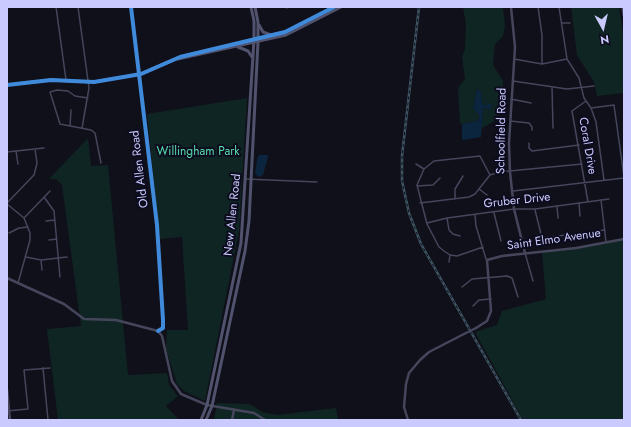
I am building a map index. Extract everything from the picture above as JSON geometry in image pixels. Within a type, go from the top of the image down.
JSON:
[{"type":"main road","name":"New Allen Road","points":[[201,420],[207,405],[241,243],[254,41],[251,7]]},
{"type":"main road","name":"New Allen Road","points":[[206,420],[212,406],[245,251],[249,221],[258,50],[258,22],[255,7]]},
{"type":"main road","points":[[178,59],[236,46],[291,30],[341,7]]},
{"type":"main road","points":[[623,7],[624,15]]},
{"type":"main road","points":[[258,40],[265,40],[296,30],[336,8]]},
{"type":"main road","points":[[258,22],[263,32],[272,36]]},
{"type":"main road","points":[[245,42],[251,36],[254,28]]},
{"type":"main road","points":[[258,50],[265,40]]},
{"type":"main road","points":[[7,84],[45,80],[87,83],[139,75],[180,57],[254,41]]},
{"type":"main road","points":[[236,46],[248,51],[252,59]]},
{"type":"main road","points":[[223,329],[223,335],[226,337]]},
{"type":"street","points":[[56,7],[66,81]]},
{"type":"street","points":[[78,7],[88,98],[82,128]]},
{"type":"street","name":"Old Allen Road","points":[[130,7],[157,220],[163,328],[162,336]]},
{"type":"street","name":"Schoolfield Road","points":[[511,7],[514,59],[510,121],[511,191],[525,253]]},
{"type":"street","points":[[538,7],[542,35],[542,64]]},
{"type":"street","points":[[559,7],[567,59],[579,78],[586,101],[591,108],[596,122],[604,180]]},
{"type":"street","points":[[562,23],[570,23]]},
{"type":"street","points":[[514,59],[542,64],[567,59]]},
{"type":"street","points":[[512,81],[567,89],[594,86]]},
{"type":"street","points":[[552,87],[553,128]]},
{"type":"street","points":[[88,98],[75,96],[68,91],[57,90],[50,92],[58,122],[91,130],[97,136],[101,163]]},
{"type":"street","points":[[512,99],[531,103]]},
{"type":"street","name":"Coral Drive","points":[[586,101],[572,111],[588,202]]},
{"type":"street","name":"Coral Drive","points":[[591,108],[614,105],[624,178]]},
{"type":"street","points":[[70,126],[71,110]]},
{"type":"street","points":[[510,121],[529,123],[532,130]]},
{"type":"street","points":[[528,143],[530,150],[579,145]]},
{"type":"street","points":[[7,152],[44,148]]},
{"type":"street","points":[[18,283],[30,240],[28,227],[24,218],[7,203],[34,175],[37,163],[35,149]]},
{"type":"street","points":[[16,151],[18,164]]},
{"type":"street","points":[[483,247],[463,255],[450,255],[439,247],[427,224],[420,204],[417,186],[424,169],[434,161],[480,156],[490,175]]},
{"type":"street","points":[[416,164],[424,169]]},
{"type":"street","points":[[420,204],[469,197],[479,189],[490,175],[582,164]]},
{"type":"street","points":[[455,199],[455,189],[463,176]]},
{"type":"street","points":[[417,186],[433,185],[440,178]]},
{"type":"street","points":[[511,191],[624,178]]},
{"type":"street","points":[[246,179],[317,182]]},
{"type":"street","points":[[479,189],[487,195]]},
{"type":"street","points":[[24,218],[50,191]]},
{"type":"street","points":[[44,197],[53,207],[60,277]]},
{"type":"street","name":"Gruber Drive","points":[[427,224],[447,218],[494,213],[514,209],[535,209],[609,199]]},
{"type":"street","points":[[601,200],[606,242]]},
{"type":"street","points":[[579,203],[580,216]]},
{"type":"street","points":[[557,206],[558,218]]},
{"type":"street","points":[[535,209],[542,238],[604,230]]},
{"type":"street","points":[[494,213],[501,241]]},
{"type":"street","points":[[408,420],[404,407],[406,384],[409,374],[420,360],[429,352],[483,324],[489,317],[491,311],[489,278],[486,260],[476,226],[475,215]]},
{"type":"street","points":[[447,218],[449,230],[453,234],[460,236]]},
{"type":"street","points":[[46,221],[55,220]]},
{"type":"street","points":[[9,233],[19,228],[28,227]]},
{"type":"street","points":[[49,240],[57,239]]},
{"type":"street","name":"Saint Elmo Avenue","points":[[486,260],[525,253],[576,248],[624,239]]},
{"type":"street","points":[[525,253],[533,281]]},
{"type":"street","points":[[449,262],[450,255]]},
{"type":"street","points":[[26,257],[41,260],[67,257]]},
{"type":"street","points":[[41,260],[42,270]]},
{"type":"street","points":[[462,287],[472,279],[507,276],[512,278],[518,297]]},
{"type":"street","points":[[7,278],[64,304],[84,319],[116,320],[158,331],[162,336],[175,387],[181,394],[207,405],[254,413],[265,420]]},
{"type":"street","points":[[473,306],[479,300],[491,299]]},
{"type":"street","points":[[158,331],[163,328]]},
{"type":"street","points":[[43,368],[48,420]]},
{"type":"street","points":[[8,411],[28,409],[24,370],[50,368]]},
{"type":"street","points":[[7,389],[10,420]]},
{"type":"street","points":[[232,420],[234,410]]},
{"type":"green space","points":[[463,7],[503,7],[505,25],[503,36],[495,44],[493,65],[503,81],[503,96],[496,120],[481,129],[483,108],[487,108],[489,111],[487,103],[487,106],[482,104],[481,91],[477,89],[473,108],[479,115],[478,121],[460,124],[458,88],[465,79],[462,57],[465,49],[466,24]]},
{"type":"green space","points":[[571,7],[619,7],[624,40],[624,93],[597,96],[594,82],[577,55]]},
{"type":"green space","name":"Willingham Park","points":[[247,98],[239,231],[205,401],[184,391],[177,384],[166,349],[167,330],[188,330],[182,237],[160,239],[147,114]]},
{"type":"green space","points":[[88,138],[91,166],[108,165],[128,375],[167,373],[169,385],[178,396],[166,406],[179,420],[58,420],[47,329],[81,326],[62,185],[56,179],[49,179]]},
{"type":"green space","points":[[624,240],[624,420],[523,420],[475,332],[497,325],[502,311],[546,299],[542,252]]},
{"type":"green space","points":[[217,403],[250,404],[262,412],[277,415],[336,408],[338,420],[214,420]]},
{"type":"water","points":[[477,89],[481,91],[482,104],[487,106],[486,102],[492,105],[489,111],[487,108],[483,108],[481,137],[464,140],[462,139],[462,124],[478,121],[479,119],[479,115],[473,108]]},
{"type":"water","points":[[259,155],[268,155],[268,157],[263,175],[259,177],[255,174]]},
{"type":"railway","points":[[419,7],[402,156],[402,181],[409,213],[421,244],[521,420]]},
{"type":"cycle path","points":[[131,7],[157,225],[163,320],[163,328],[158,331]]},
{"type":"cycle path","points":[[7,85],[51,80],[94,82],[141,74],[180,57],[285,32],[334,7]]}]
